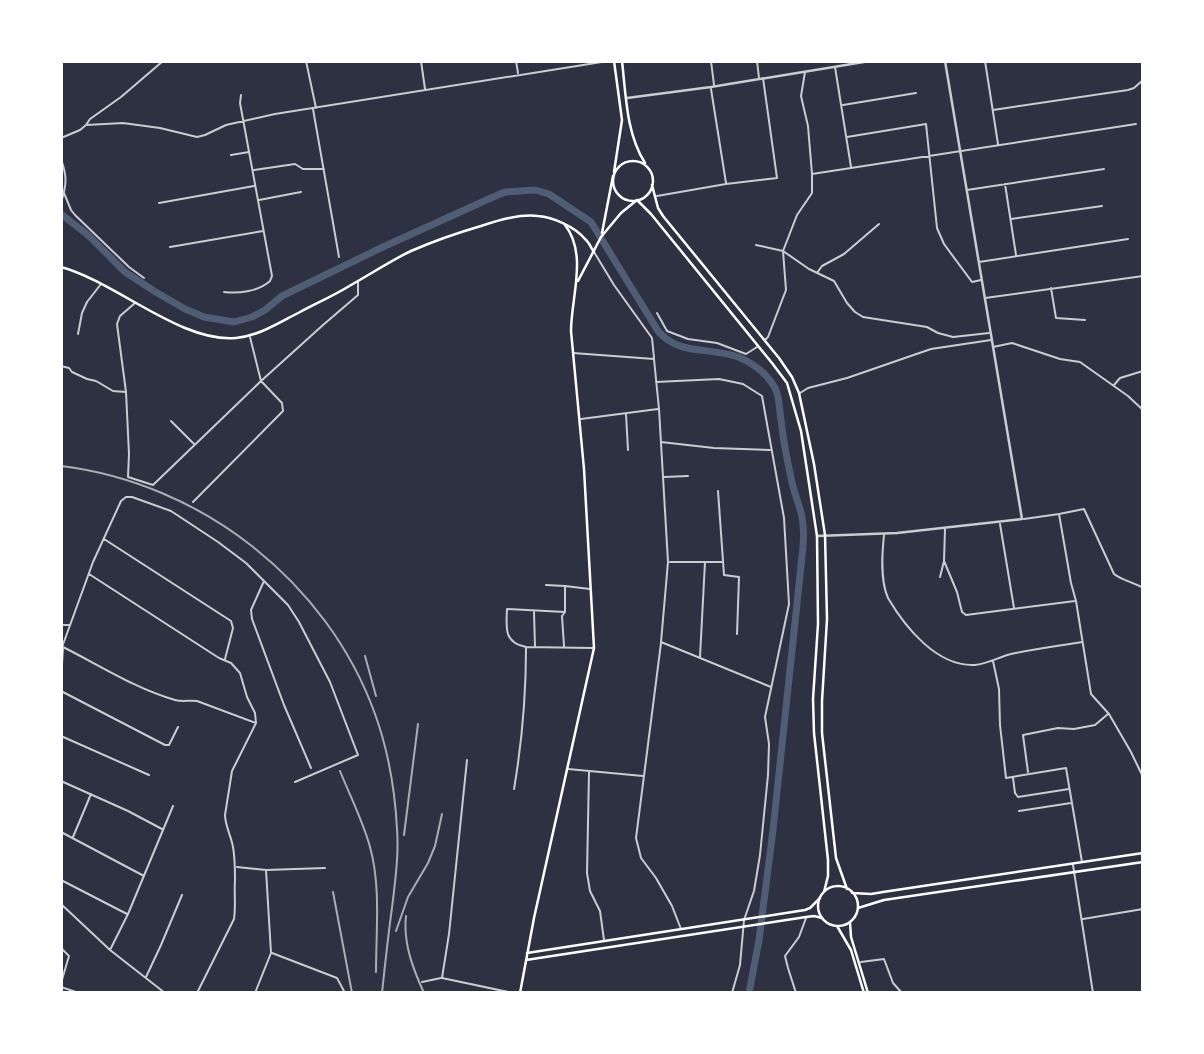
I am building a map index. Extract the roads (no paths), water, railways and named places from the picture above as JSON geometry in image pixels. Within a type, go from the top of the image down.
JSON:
[{"type":"main road","points":[[578,281],[601,237],[613,176],[622,120],[614,61]]},
{"type":"main road","points":[[622,61],[631,134],[652,175],[658,208],[764,340],[792,377],[799,393],[825,535],[827,619],[822,733],[836,858],[847,889]]},
{"type":"main road","points":[[638,200],[631,201],[619,195],[613,183],[613,176],[616,170],[627,162],[634,161],[646,166]]},
{"type":"main road","points":[[601,237],[621,213],[647,195],[652,185]]},
{"type":"main road","points":[[527,953],[810,908],[824,892],[828,876],[814,733],[813,699],[818,624],[817,536],[801,431],[792,397],[787,383],[638,200]]},
{"type":"main road","points":[[61,267],[102,283],[175,323],[200,333],[225,338],[250,336],[411,251],[499,221],[537,215],[565,225],[586,239],[594,252]]},
{"type":"main road","points":[[520,993],[594,648],[592,589],[571,323],[578,281],[575,243],[565,225]]},
{"type":"main road","points":[[824,892],[835,887],[871,894],[1143,853]]},
{"type":"main road","points":[[858,908],[884,900],[1143,862]]},
{"type":"main road","points":[[852,892],[858,908],[850,922],[851,937],[860,962],[866,992]]},
{"type":"main road","points":[[820,898],[818,908],[822,918]]},
{"type":"main road","points":[[526,960],[814,916],[837,926],[850,922]]},
{"type":"main road","points":[[837,926],[851,950],[866,992]]},
{"type":"street","points":[[61,138],[80,130],[163,61]]},
{"type":"street","points":[[306,61],[339,257]]},
{"type":"street","points":[[421,61],[425,90]]},
{"type":"street","points":[[516,61],[518,74]]},
{"type":"street","points":[[86,125],[123,123],[197,137],[244,120],[608,61]]},
{"type":"street","points":[[711,61],[726,184]]},
{"type":"street","points":[[655,197],[777,178],[757,61]]},
{"type":"street","points":[[819,69],[821,61]]},
{"type":"street","points":[[627,98],[870,61]]},
{"type":"street","points":[[945,61],[1022,519]]},
{"type":"street","points":[[985,61],[998,145]]},
{"type":"street","points":[[835,66],[851,169]]},
{"type":"street","points":[[764,340],[768,337],[786,290],[783,251],[797,215],[812,193],[808,126],[801,96],[805,71]]},
{"type":"street","points":[[993,110],[1128,90],[1143,80]]},
{"type":"street","points":[[842,105],[916,93]]},
{"type":"street","points":[[224,292],[266,285],[272,276],[240,103],[241,95]]},
{"type":"street","points":[[847,137],[926,124],[937,228],[944,244],[972,282],[981,280]]},
{"type":"street","points":[[812,174],[1136,124]]},
{"type":"street","points":[[231,155],[250,151]]},
{"type":"street","points":[[61,159],[67,184],[61,202]]},
{"type":"street","points":[[253,170],[295,164],[303,169],[325,169]]},
{"type":"street","points":[[966,190],[1104,169]]},
{"type":"street","points":[[1005,184],[1016,256]]},
{"type":"street","points":[[159,203],[255,186]]},
{"type":"street","points":[[258,200],[301,192]]},
{"type":"street","points":[[64,193],[75,215],[144,278]]},
{"type":"street","points":[[1011,219],[1102,206]]},
{"type":"street","points":[[817,274],[822,266],[844,254],[879,224]]},
{"type":"street","points":[[170,247],[264,231]]},
{"type":"street","points":[[978,262],[1128,239]]},
{"type":"street","points":[[756,245],[783,251],[817,274],[834,281],[855,313],[863,317],[927,327],[953,337],[990,332]]},
{"type":"street","points":[[594,252],[652,338],[668,562],[661,642],[636,838],[641,858],[672,906],[682,930]]},
{"type":"street","points":[[985,298],[1143,275]]},
{"type":"street","points":[[135,302],[120,316],[117,324],[126,392],[128,477],[153,485],[261,381],[358,295],[358,281]]},
{"type":"street","points":[[78,334],[87,302],[102,283]]},
{"type":"street","points":[[1051,288],[1056,318],[1086,320]]},
{"type":"street","points":[[657,313],[667,331],[688,339],[717,343],[746,354],[758,346]]},
{"type":"street","points":[[193,502],[283,411],[282,403],[261,381],[250,336]]},
{"type":"street","points":[[799,393],[931,349],[991,340]]},
{"type":"street","points":[[992,347],[1012,343],[1060,359],[1080,362],[1143,410]]},
{"type":"street","points":[[573,353],[654,359]]},
{"type":"street","points":[[61,366],[113,391],[126,392]]},
{"type":"street","points":[[1113,385],[1120,378],[1143,371]]},
{"type":"street","points":[[656,382],[719,379],[743,384],[762,396],[784,518],[789,604],[765,717],[769,755],[760,855],[754,891],[744,920],[740,965],[732,993]]},
{"type":"street","points":[[579,419],[659,409]]},
{"type":"street","points":[[626,413],[628,450]]},
{"type":"street","points":[[172,421],[194,445]]},
{"type":"street","points":[[661,442],[771,450]]},
{"type":"street","points":[[663,477],[688,476]]},
{"type":"street","points":[[718,491],[724,575],[739,577],[737,634]]},
{"type":"street","points":[[61,682],[62,648],[103,539],[121,501],[132,497],[171,511],[246,563],[288,605],[330,682],[358,755],[295,782]]},
{"type":"street","points":[[817,536],[884,534],[945,528],[1084,509],[1114,574],[1143,588]]},
{"type":"street","points":[[1059,514],[1091,694],[1108,714],[1143,777]]},
{"type":"street","points":[[1000,521],[1014,609]]},
{"type":"street","points":[[940,577],[944,561],[945,528]]},
{"type":"street","points":[[884,534],[882,562],[885,592],[891,604],[918,637],[937,655],[951,662],[972,665],[1013,654],[1083,642]]},
{"type":"street","points":[[103,539],[228,618],[233,628],[225,660]]},
{"type":"street","points":[[944,561],[962,612],[966,615],[1076,601]]},
{"type":"street","points":[[668,562],[723,562]]},
{"type":"street","points":[[700,658],[705,562]]},
{"type":"street","points":[[89,574],[219,658],[231,663],[240,673],[255,713],[256,723],[232,771],[225,815],[236,867],[234,919],[197,993]]},
{"type":"street","points":[[264,581],[251,610],[252,618],[311,768]]},
{"type":"street","points":[[546,585],[592,589]]},
{"type":"street","points":[[564,647],[562,616],[565,612],[565,586]]},
{"type":"street","points":[[565,612],[507,609],[506,630],[512,641],[526,647],[594,648]]},
{"type":"street","points":[[534,611],[535,647]]},
{"type":"street","points":[[61,625],[71,625]]},
{"type":"street","points":[[661,642],[772,688]]},
{"type":"street","points":[[514,789],[521,751],[526,647]]},
{"type":"street","points":[[62,648],[149,690],[178,701],[197,701],[256,723]]},
{"type":"street","points":[[993,660],[999,689],[1006,778],[1066,768],[1082,862]]},
{"type":"street","points":[[61,691],[165,745],[171,742],[178,727]]},
{"type":"street","points":[[1028,773],[1023,734],[1095,725],[1108,714]]},
{"type":"street","points":[[61,736],[149,775]]},
{"type":"street","points":[[442,978],[467,760]]},
{"type":"street","points":[[567,769],[644,776]]},
{"type":"street","points":[[589,772],[587,873],[590,891],[600,911],[604,941]]},
{"type":"street","points":[[1013,777],[1018,797],[1070,789]]},
{"type":"street","points":[[61,781],[163,829]]},
{"type":"street","points":[[72,838],[91,793]]},
{"type":"street","points":[[1019,811],[1072,803]]},
{"type":"street","points":[[110,950],[173,806]]},
{"type":"street","points":[[61,832],[144,876]]},
{"type":"street","points":[[1073,864],[1093,993]]},
{"type":"street","points":[[236,867],[266,870],[325,868]]},
{"type":"street","points":[[256,992],[271,953],[266,870]]},
{"type":"street","points":[[61,880],[128,914]]},
{"type":"street","points":[[146,978],[182,895]]},
{"type":"street","points":[[61,904],[110,950],[165,993]]},
{"type":"street","points":[[1082,919],[1143,909]]},
{"type":"street","points":[[796,993],[785,956],[799,937],[806,917]]},
{"type":"street","points":[[61,948],[69,956],[61,983]]},
{"type":"street","points":[[271,953],[337,978],[345,993]]},
{"type":"street","points":[[860,962],[884,959],[893,983],[902,993]]},
{"type":"street","points":[[422,982],[442,978],[513,993]]},
{"type":"street","points":[[61,987],[79,993]]},
{"type":"waterway","points":[[61,214],[88,235],[125,272],[154,291],[204,317],[234,322],[252,317],[282,296],[491,198],[505,192],[535,190],[549,194],[591,222],[658,331],[666,339],[685,348],[738,357],[768,378],[778,396],[785,449],[804,537],[773,830],[759,940],[749,993]]},
{"type":"railway","points":[[61,466],[113,476],[162,493],[209,517],[252,546],[291,582],[325,622],[353,666],[375,714],[384,742],[396,814],[396,869],[382,993]]},
{"type":"railway","points":[[365,656],[376,696]]},
{"type":"railway","points":[[404,835],[418,724]]},
{"type":"railway","points":[[340,771],[364,828],[376,877],[376,972]]},
{"type":"railway","points":[[396,931],[408,897],[435,846],[442,814]]},
{"type":"railway","points":[[333,892],[352,993]]},
{"type":"railway","points":[[406,916],[407,946],[424,993]]}]
